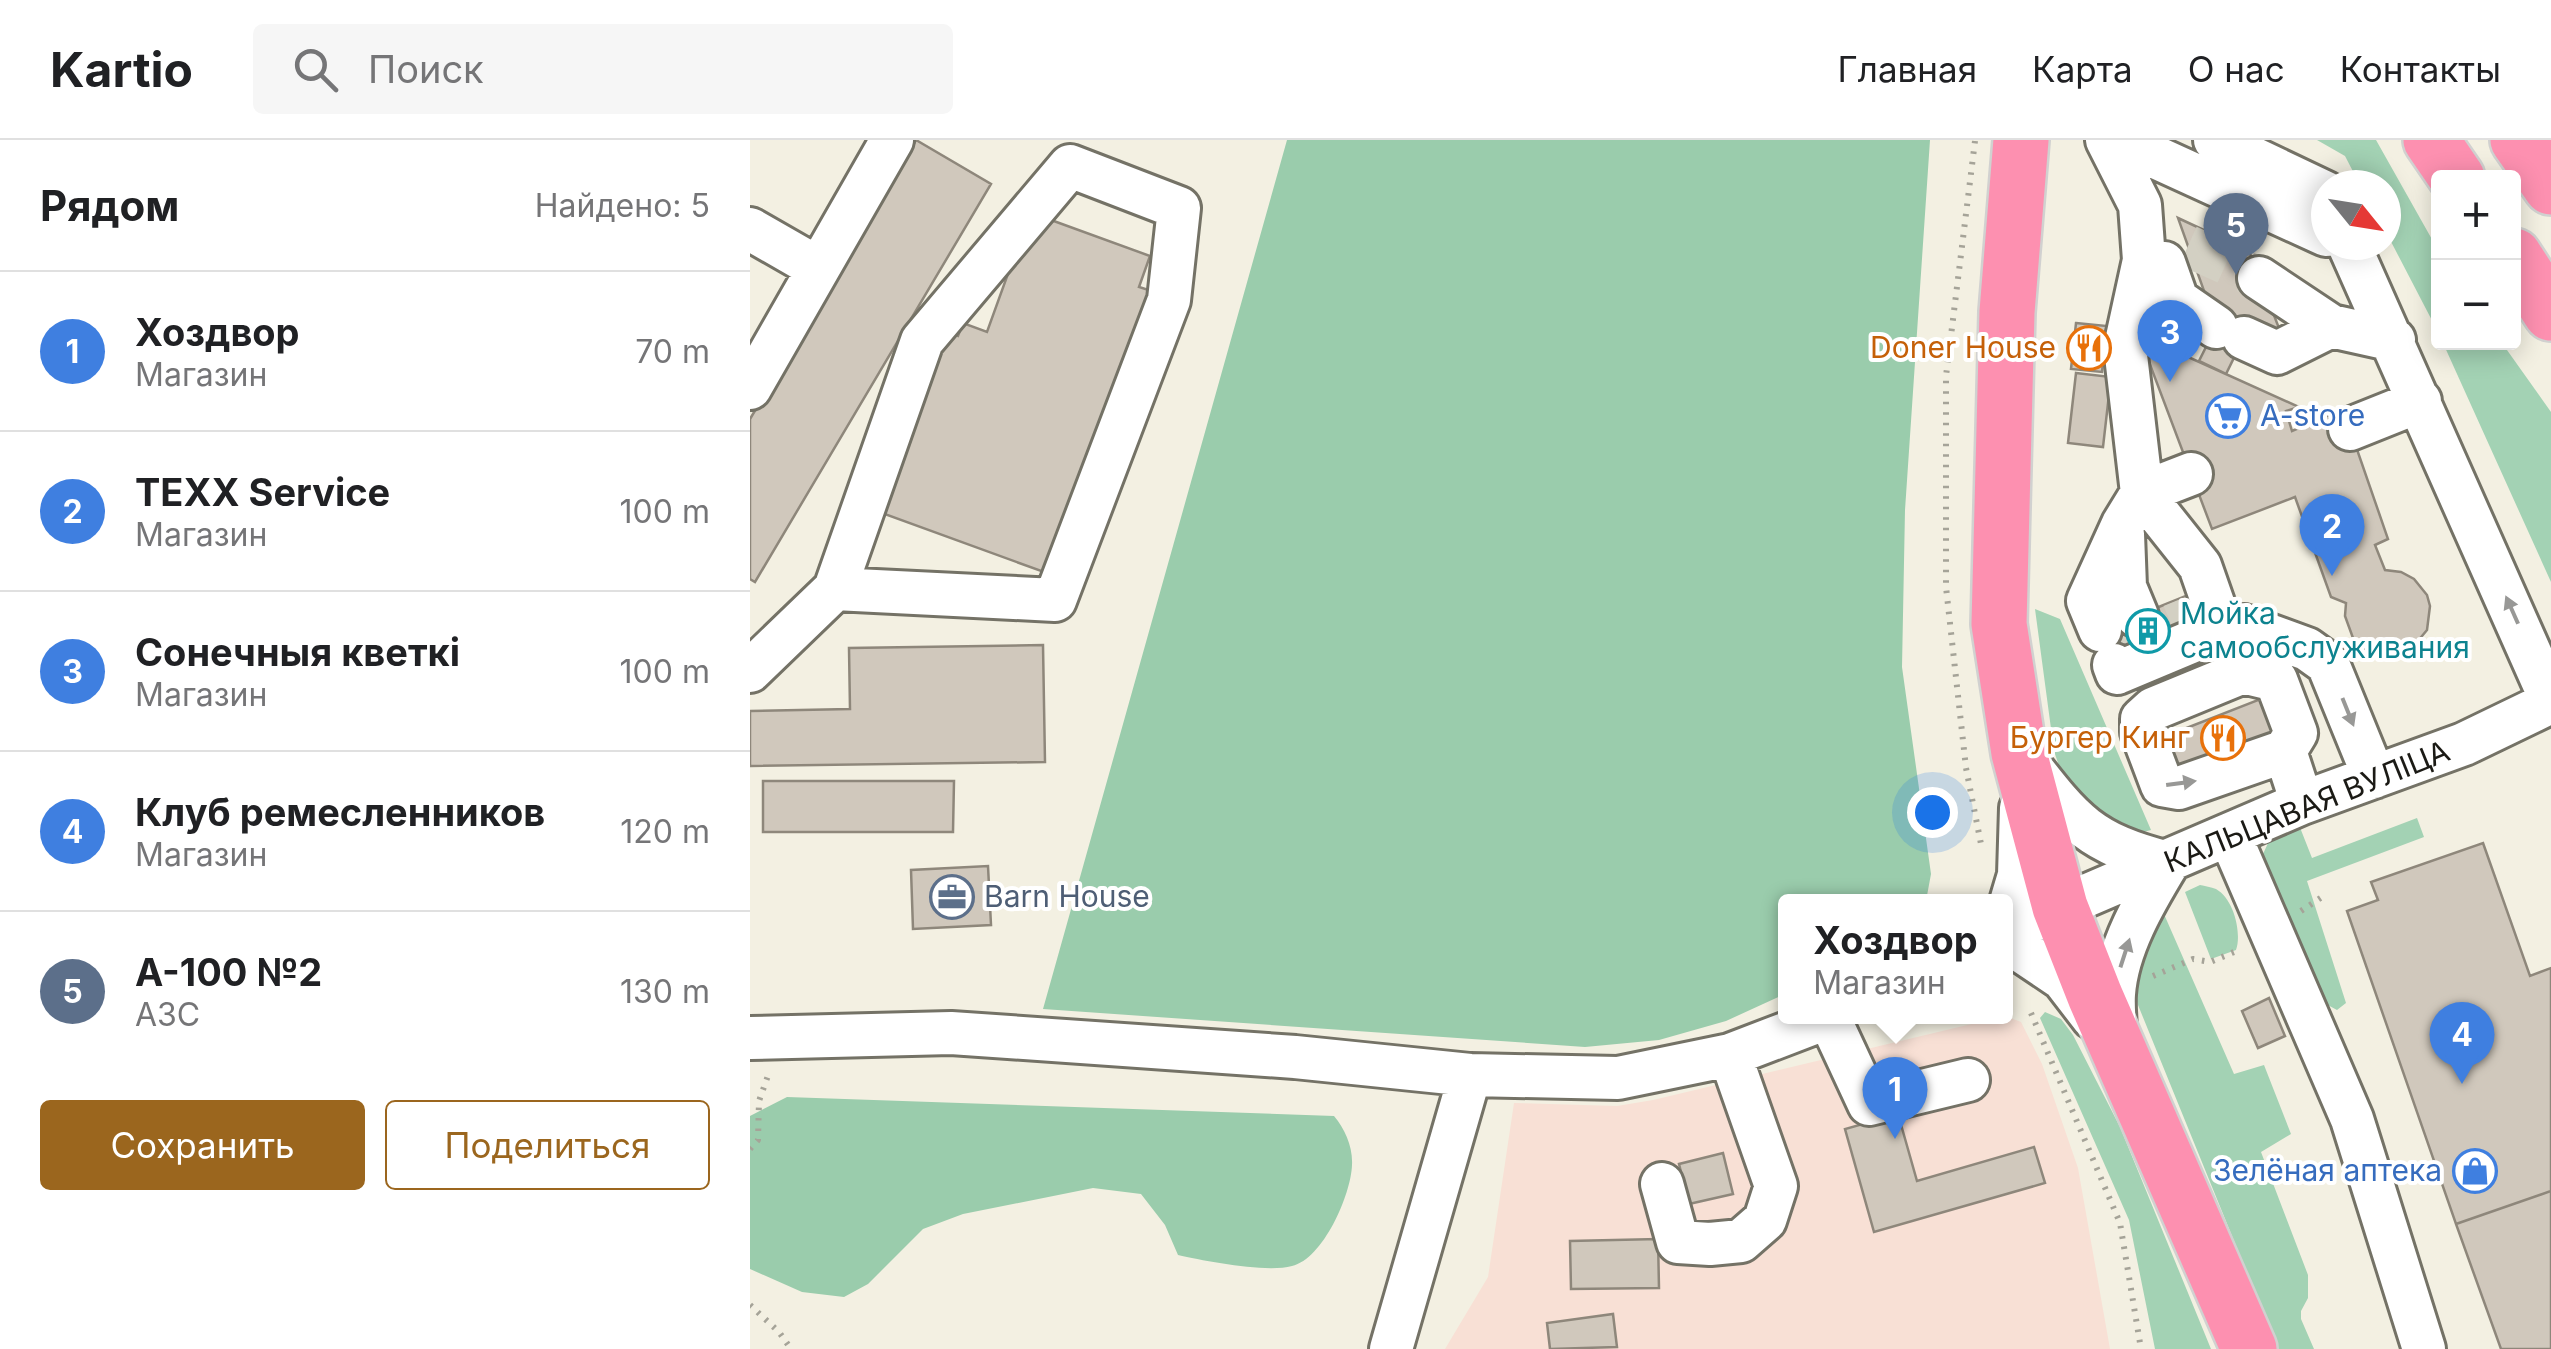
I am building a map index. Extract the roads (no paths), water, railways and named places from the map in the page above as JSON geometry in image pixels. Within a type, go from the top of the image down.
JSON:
[{"type":"highway","points":[[2020,140],[2007,312],[1998,624],[2019,753],[2060,907],[2116,1049],[2249,1349]]},
{"type":"highway","points":[[2431,140],[2452,170]]},
{"type":"highway","points":[[2518,140],[2551,188]]},
{"type":"highway","points":[[2517,260],[2551,313]]},
{"type":"street","points":[[750,388],[892,140]]},
{"type":"street","points":[[2107,140],[2165,256],[2177,300],[2230,332],[2277,352],[2331,326]]},
{"type":"street","points":[[2118,140],[2311,228]]},
{"type":"street","points":[[2215,140],[2311,187]]},
{"type":"street","points":[[750,671],[835,589],[922,341],[1070,166],[1180,208],[1169,300],[1055,600],[835,589]]},
{"type":"street","points":[[750,229],[818,268]]},
{"type":"street","points":[[2156,638],[2132,508],[2125,347],[2165,256]]},
{"type":"street","points":[[2356,260],[2551,701]]},
{"type":"street","points":[[2259,278],[2331,326],[2394,340]]},
{"type":"street","points":[[2350,429],[2420,401]]},
{"type":"street","points":[[2191,474],[2132,508],[2088,601],[2156,638],[2243,672],[2276,680],[2296,732],[2285,751],[2179,788],[2162,785],[2142,732],[2142,719],[2152,709],[2243,672]]},
{"type":"street","points":[[2132,508],[2200,566],[2156,638]]},
{"type":"street","points":[[2156,638],[2244,626],[2307,650],[2328,664],[2374,777]]},
{"type":"street","name":"КАЛЬЦАВАЯ ВУЛІЦА","points":[[2013,933],[2060,907],[2302,803],[2464,744],[2551,701]]},
{"type":"street","points":[[2285,751],[2302,803]]},
{"type":"street","points":[[2019,753],[2060,805],[2095,837],[2128,853],[2168,862],[2141,907],[2116,984],[2116,1049]]},
{"type":"street","points":[[2013,895],[2021,856],[2019,753]]},
{"type":"street","points":[[2230,836],[2352,1119],[2424,1349]]},
{"type":"street","points":[[2013,943],[2063,978],[2116,1049]]},
{"type":"street","points":[[763,1037],[951,1033],[1295,1057],[1470,1076],[1618,1078],[1730,1055],[1812,1024]]},
{"type":"street","points":[[1834,1024],[1869,1104],[1968,1080]]},
{"type":"street","points":[[1662,1184],[1678,1242],[1742,1241],[1765,1220],[1776,1186],[1730,1055]]},
{"type":"street","points":[[1391,1349],[1470,1076]]},
{"type":"tunnel","points":[[2188,246],[2259,278]]},
{"type":"tunnel","points":[[2183,598],[2197,632]]},
{"type":"tunnel","points":[[2118,623],[2132,659]]},
{"type":"place","name":"А-100 №2","points":[[2236,275]]},
{"type":"place","name":"Doner House","points":[[2089,348]]},
{"type":"place","name":"Сонечныя кветкі","points":[[2170,382]]},
{"type":"place","name":"A-store","points":[[2228,416]]},
{"type":"place","name":"TEXX Service","points":[[2332,576]]},
{"type":"place","name":"Мойка самообслуживания","points":[[2148,631]]},
{"type":"place","name":"Бургер Кинг","points":[[2223,738]]},
{"type":"place","name":"Barn House","points":[[952,897]]},
{"type":"place","name":"Клуб ремесленников","points":[[2462,1084]]},
{"type":"place","name":"Хоздвор","points":[[1895,1139]]},
{"type":"place","name":"Зелёная аптека","points":[[2475,1171]]}]
